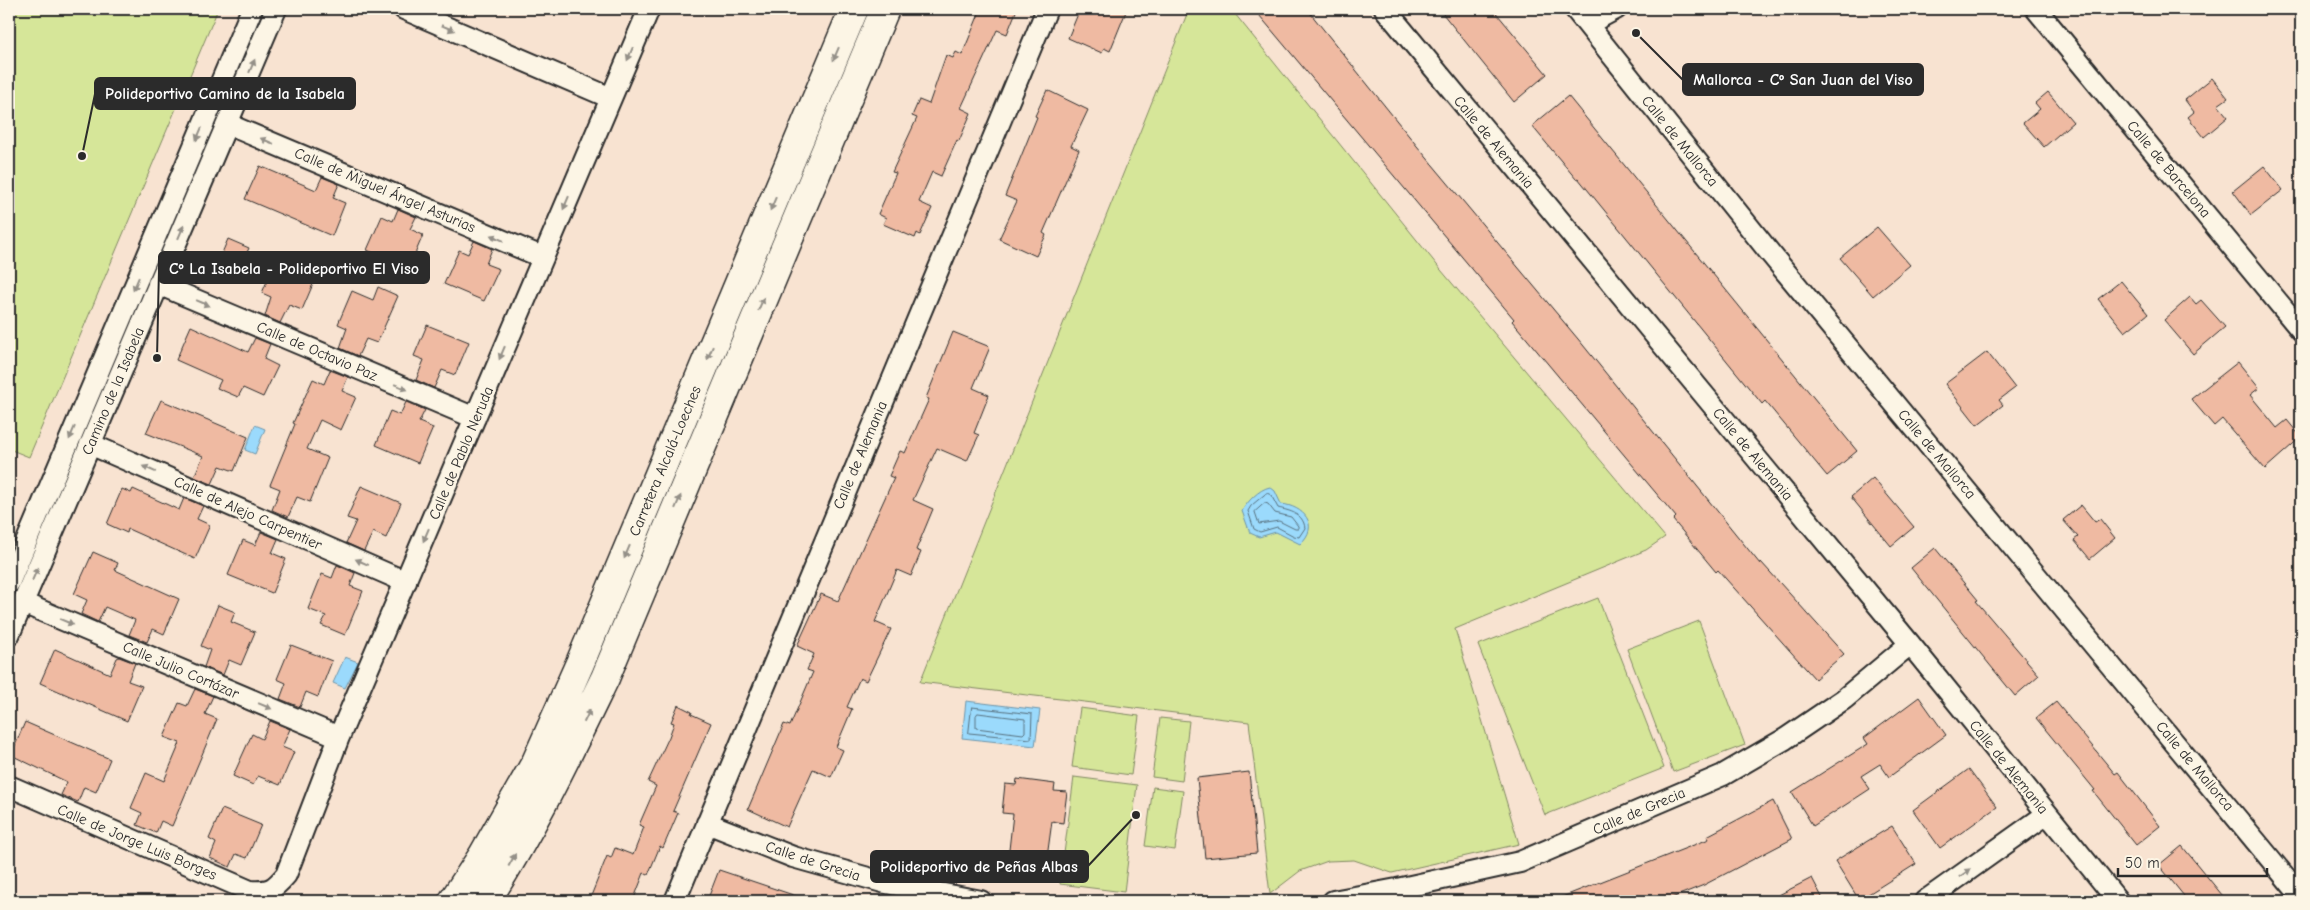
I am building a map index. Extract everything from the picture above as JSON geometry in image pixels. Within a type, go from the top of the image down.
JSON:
[{"type":"main road","name":"Carretera Alcalá-Loeches","points":[[453,901],[483,855],[536,762],[580,664],[854,9]]},
{"type":"main road","name":"Carretera Alcalá-Loeches","points":[[486,901],[506,870],[559,774],[605,678],[885,9]]},
{"type":"street","name":"Camino de la Isabela","points":[[9,583],[252,9]]},
{"type":"street","name":"Camino de la Isabela","points":[[9,635],[276,9]]},
{"type":"street","points":[[404,9],[611,98]]},
{"type":"street","name":"Calle de Pablo Neruda","points":[[267,892],[277,886],[286,875],[339,738],[649,9]]},
{"type":"street","name":"Calle de Alemania","points":[[675,901],[1046,9]]},
{"type":"street","name":"Calle de Alemania","points":[[1384,9],[1910,644],[2118,901]]},
{"type":"street","points":[[1582,16],[1616,9]]},
{"type":"street","name":"Calle de Barcelona","points":[[2036,9],[2301,330]]},
{"type":"street","name":"Calle de Mallorca","points":[[1582,16],[1764,245],[2301,896]]},
{"type":"street","name":"Calle de Miguel Ángel Asturias","points":[[227,124],[542,257]]},
{"type":"street","name":"Calle de Octavio Paz","points":[[158,284],[475,418]]},
{"type":"street","name":"Calle de Alejo Carpentier","points":[[90,444],[406,582]]},
{"type":"street","name":"Calle Julio Cortázar","points":[[23,603],[339,738]]},
{"type":"street","name":"Calle de Grecia","points":[[1333,901],[1397,890],[1520,862],[1723,775],[1785,739],[1844,698],[1910,644]]},
{"type":"street","name":"Calle de Jorge Luis Borges","points":[[9,786],[250,891],[267,892]]},
{"type":"street","points":[[1925,901],[2047,814]]},
{"type":"street","name":"Calle de Grecia","points":[[707,823],[793,857],[886,883],[981,901]]},
{"type":"green space","points":[[9,9],[218,9],[29,457],[9,449]]},
{"type":"green space","points":[[1189,9],[1231,9],[1441,270],[1665,537],[1646,550],[1455,629],[1519,844],[1392,873],[1354,860],[1328,861],[1300,871],[1270,894],[1249,722],[920,682]]},
{"type":"green space","points":[[1598,598],[1664,768],[1545,815],[1478,645]]},
{"type":"green space","points":[[1699,621],[1745,745],[1673,772],[1627,649]]},
{"type":"green space","points":[[1080,708],[1139,716],[1131,775],[1072,767]]},
{"type":"green space","points":[[1160,718],[1189,721],[1182,781],[1152,777]]},
{"type":"green space","points":[[1074,777],[1137,785],[1124,892],[1060,884]]},
{"type":"green space","points":[[1153,787],[1183,791],[1175,850],[1145,846]]},
{"type":"water","points":[[255,425],[265,429],[255,454],[245,450]]},
{"type":"water","points":[[1270,487],[1275,491],[1281,504],[1296,508],[1307,518],[1309,530],[1300,544],[1276,532],[1259,537],[1250,533],[1242,511],[1254,496]]},
{"type":"water","points":[[345,657],[358,662],[345,688],[333,683]]},
{"type":"water","points":[[966,701],[1040,710],[1035,746],[962,738]]},
{"type":"building","points":[[981,9],[1017,9],[1007,34],[997,30],[961,108],[971,113],[941,176],[932,172],[919,202],[932,208],[920,235],[917,233],[915,238],[883,224],[886,218],[878,214],[896,173],[892,172],[917,118],[912,116],[919,100],[929,104],[946,55],[953,58],[956,52],[962,55]]},
{"type":"building","points":[[1080,9],[1127,9],[1110,51],[1104,48],[1102,53],[1068,38]]},
{"type":"building","points":[[1254,9],[1307,9],[1760,564],[1761,562],[1844,654],[1815,679],[1718,570],[1716,572],[1673,520],[1676,517],[1512,321],[1514,319]]},
{"type":"building","points":[[1439,9],[1493,9],[1547,74],[1514,102]]},
{"type":"building","points":[[2212,78],[2228,98],[2218,105],[2228,117],[2204,137],[2188,117],[2194,112],[2185,100]]},
{"type":"building","points":[[1047,90],[1088,110],[1071,146],[1079,150],[1043,233],[1046,235],[1036,256],[999,239],[1017,201],[1005,196],[1037,117],[1035,116]]},
{"type":"building","points":[[2048,92],[2073,122],[2044,147],[2023,123],[2040,109],[2035,103]]},
{"type":"building","points":[[1568,96],[1857,451],[1827,476],[1765,401],[1762,404],[1578,178],[1576,179],[1532,126]]},
{"type":"building","points":[[260,166],[316,190],[322,177],[339,184],[333,198],[345,203],[332,236],[245,199]]},
{"type":"building","points":[[2264,166],[2283,190],[2251,215],[2233,191]]},
{"type":"building","points":[[398,209],[416,217],[410,229],[423,235],[409,268],[367,250],[382,216],[393,221]]},
{"type":"building","points":[[1877,227],[1910,265],[1873,296],[1840,258]]},
{"type":"building","points":[[228,239],[249,248],[234,281],[214,272]]},
{"type":"building","points":[[474,241],[492,249],[486,264],[499,269],[484,301],[444,284],[459,250],[468,254]]},
{"type":"building","points":[[276,260],[316,277],[302,310],[289,305],[280,323],[265,316],[271,297],[262,293]]},
{"type":"building","points":[[2121,281],[2148,314],[2125,332],[2098,299]]},
{"type":"building","points":[[378,287],[398,296],[377,343],[366,339],[358,356],[340,348],[347,328],[338,324],[352,291],[373,300]]},
{"type":"building","points":[[2190,297],[2196,304],[2201,300],[2225,327],[2193,354],[2164,320]]},
{"type":"building","points":[[427,325],[469,342],[455,375],[442,370],[434,388],[416,380],[424,360],[414,356]]},
{"type":"building","points":[[191,326],[248,352],[255,338],[270,344],[264,359],[278,366],[263,397],[243,388],[238,397],[217,388],[221,380],[176,360]]},
{"type":"building","points":[[953,332],[990,347],[973,388],[989,395],[974,433],[979,435],[967,461],[937,448],[913,500],[933,509],[916,550],[921,552],[911,576],[897,570],[875,622],[891,629],[866,681],[860,678],[847,707],[852,709],[836,747],[843,750],[831,777],[813,769],[787,827],[748,809],[784,724],[790,726],[813,672],[807,670],[814,654],[797,646],[821,594],[838,601],[894,478],[889,476],[900,451],[905,453],[929,399],[926,398]]},
{"type":"building","points":[[1987,352],[2015,388],[1999,400],[2003,405],[1977,425],[1945,384]]},
{"type":"building","points":[[2238,362],[2259,388],[2250,395],[2277,428],[2287,420],[2301,437],[2265,469],[2222,419],[2214,426],[2191,399]]},
{"type":"building","points":[[330,370],[348,377],[342,391],[356,397],[341,430],[320,420],[307,449],[328,458],[310,502],[297,497],[288,517],[272,510],[280,489],[270,485],[295,424],[293,423],[313,379],[324,384]]},
{"type":"building","points":[[161,400],[248,437],[234,471],[220,466],[212,484],[194,477],[203,456],[146,433]]},
{"type":"building","points":[[406,402],[425,410],[419,422],[433,428],[418,463],[376,445],[390,411],[400,415]]},
{"type":"building","points":[[1873,478],[1914,527],[1891,546],[1851,497]]},
{"type":"building","points":[[361,486],[401,503],[386,538],[373,532],[364,551],[346,543],[356,521],[347,518]]},
{"type":"building","points":[[122,489],[131,493],[133,489],[179,510],[184,498],[203,506],[197,519],[210,525],[195,559],[128,529],[127,533],[107,524]]},
{"type":"building","points":[[2081,505],[2095,522],[2100,519],[2115,538],[2090,559],[2074,540],[2078,537],[2063,520]]},
{"type":"building","points":[[261,532],[278,539],[272,553],[286,559],[272,593],[228,575],[243,540],[255,545]]},
{"type":"building","points":[[1935,548],[1978,600],[1976,601],[2039,675],[2015,696],[1911,568]]},
{"type":"building","points":[[93,552],[118,563],[115,570],[179,599],[164,634],[153,629],[147,642],[129,635],[135,620],[105,607],[98,622],[81,614],[87,600],[74,594]]},
{"type":"building","points":[[337,565],[355,573],[350,586],[363,591],[345,635],[321,625],[326,616],[308,609],[322,574],[332,578]]},
{"type":"building","points":[[218,605],[235,612],[231,622],[255,632],[241,665],[229,660],[223,675],[204,667],[210,650],[201,646]]},
{"type":"building","points":[[291,645],[332,661],[318,697],[306,692],[300,707],[280,699],[286,683],[277,679]]},
{"type":"building","points":[[55,649],[110,674],[119,657],[135,663],[128,681],[142,686],[127,721],[40,683]]},
{"type":"building","points":[[195,689],[213,696],[205,714],[217,719],[172,826],[161,821],[156,833],[137,825],[142,813],[131,808],[146,773],[164,781],[180,743],[164,737],[179,703],[187,706]]},
{"type":"building","points":[[1919,697],[1946,735],[1889,777],[1880,764],[1861,776],[1870,789],[1813,826],[1792,792],[1868,744],[1864,738]]},
{"type":"building","points":[[2056,702],[2115,774],[2118,772],[2160,826],[2136,845],[2093,791],[2095,790],[2036,718]]},
{"type":"building","points":[[678,705],[692,712],[691,714],[711,723],[673,811],[678,813],[663,848],[660,846],[648,875],[644,873],[633,901],[589,901],[607,856],[611,858],[615,848],[633,855],[644,827],[639,825],[656,786],[648,782],[669,737],[674,723],[671,722]]},
{"type":"building","points":[[270,721],[290,729],[282,747],[294,752],[280,785],[258,776],[253,785],[233,776],[252,734],[262,739]]},
{"type":"building","points":[[25,722],[110,759],[96,792],[84,787],[78,802],[61,795],[67,782],[11,755]]},
{"type":"building","points":[[1969,769],[1997,807],[1940,848],[1913,810]]},
{"type":"building","points":[[1249,772],[1257,853],[1205,858],[1197,778]]},
{"type":"building","points":[[1017,779],[1055,784],[1054,791],[1067,792],[1063,823],[1052,821],[1045,872],[1007,868],[1013,814],[1002,813],[1005,784],[1016,785]]},
{"type":"building","points":[[1773,801],[1792,839],[1704,885],[1664,901],[1552,901],[1709,839],[1707,836]]},
{"type":"building","points":[[222,809],[261,825],[247,858],[236,854],[230,867],[210,858],[216,843],[209,839]]},
{"type":"building","points":[[1892,826],[1916,864],[1859,900],[1835,861]]},
{"type":"building","points":[[2182,846],[2227,901],[2188,901],[2159,865]]},
{"type":"building","points":[[719,870],[805,899],[805,901],[707,901]]},
{"type":"building","points":[[1812,878],[1824,901],[1767,901]]},
{"type":"place","name":"Mallorca - Cº San Juan del Viso","points":[[1636,33]]},
{"type":"place","name":"Polideportivo Camino de la Isabela","points":[[82,156]]},
{"type":"place","name":"Cº La Isabela - Polideportivo El Viso","points":[[157,358]]},
{"type":"place","name":"Polideportivo de Peñas Albas","points":[[1136,815]]}]
